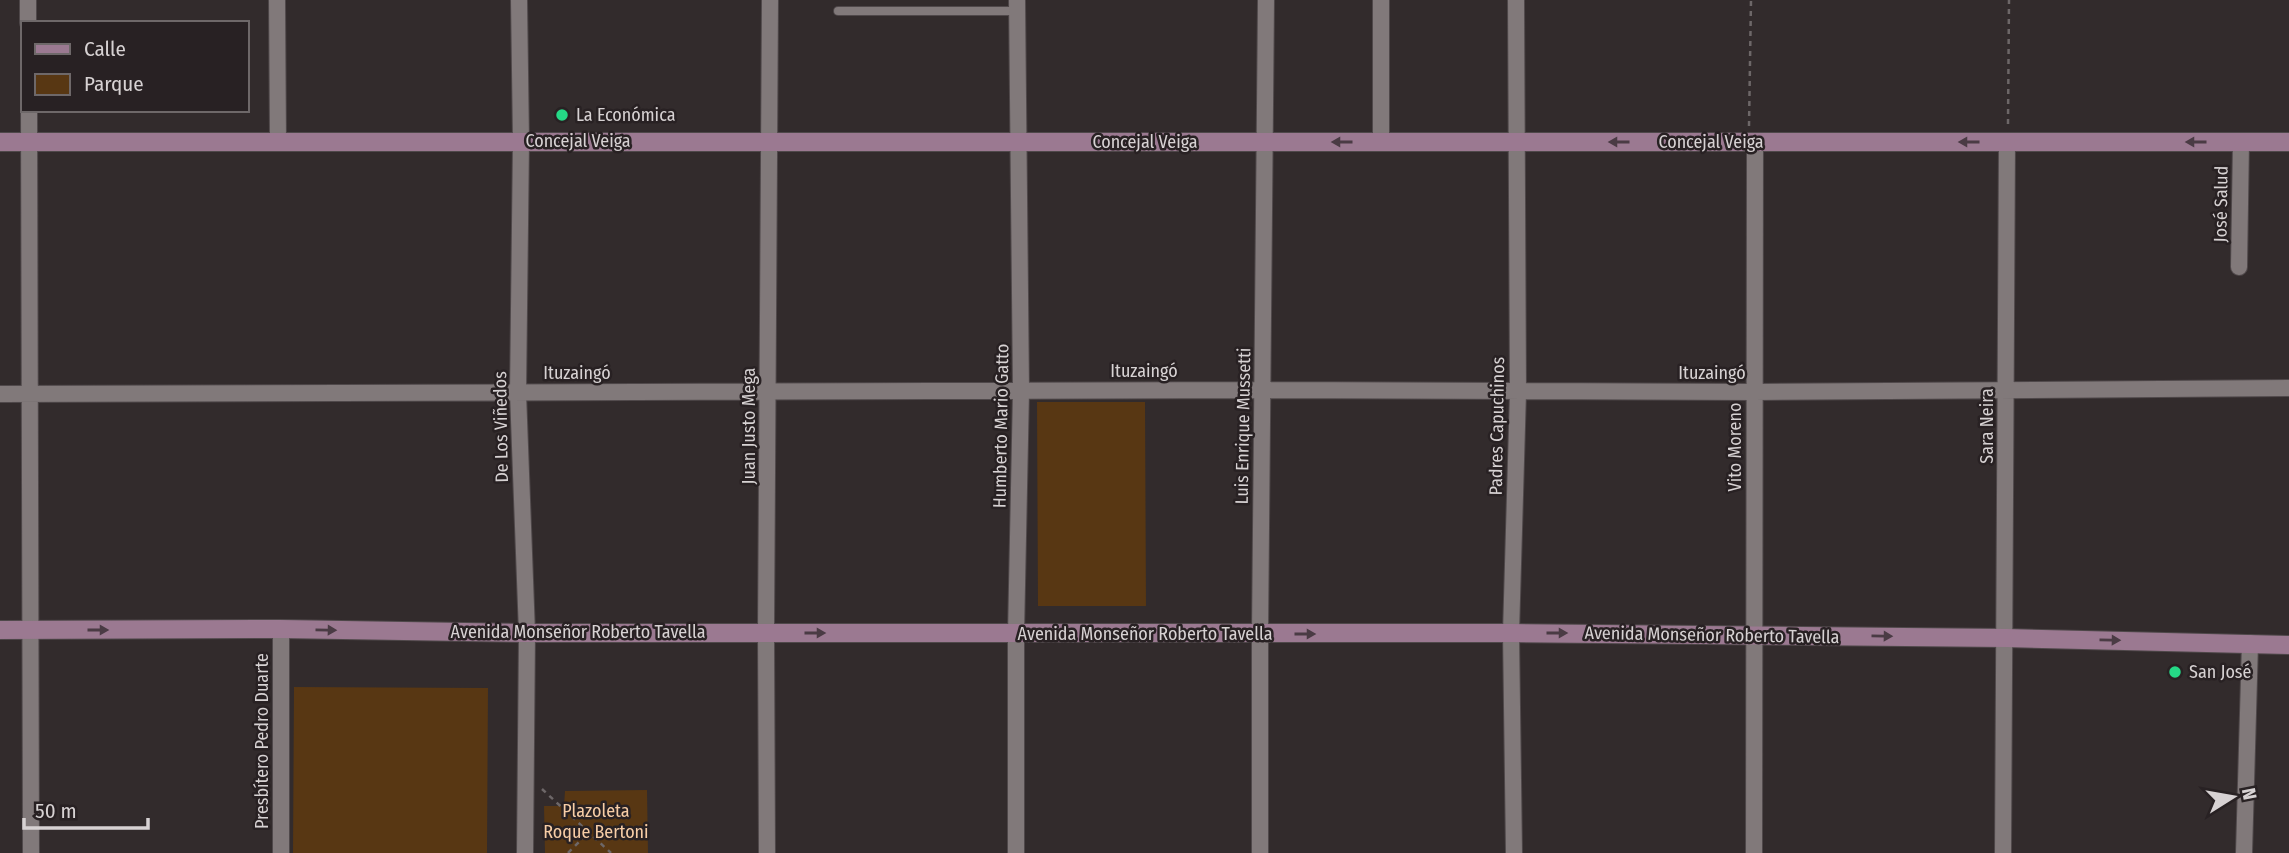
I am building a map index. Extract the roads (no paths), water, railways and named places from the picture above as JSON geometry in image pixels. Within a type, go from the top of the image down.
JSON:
[{"type":"main road","name":"Concejal Veiga","points":[[0,142],[2289,142]]},
{"type":"main road","name":"Avenida Monseñor Roberto Tavella","points":[[0,630],[1511,633],[2006,638],[2289,645]]},
{"type":"street","points":[[28,0],[29,21]]},
{"type":"street","points":[[277,0],[278,141]]},
{"type":"street","name":"De Los Viñedos","points":[[519,0],[521,141],[518,393],[527,633],[524,853]]},
{"type":"street","name":"Juan Justo Mega","points":[[767,853],[771,0]]},
{"type":"street","name":"Luis Enrique Mussetti","points":[[1261,853],[1260,634],[1266,0]]},
{"type":"street","points":[[1381,0],[1381,142]]},
{"type":"street","name":"Padres Capuchinos","points":[[1514,853],[1511,633],[1518,392],[1516,0]]},
{"type":"street","name":"Humberto Mario Gatto","points":[[1016,853],[1016,634],[1021,391],[1017,6]]},
{"type":"street","points":[[29,112],[31,853]]},
{"type":"street","name":"Vito Moreno","points":[[1754,853],[1755,142]]},
{"type":"street","name":"Sara Neira","points":[[2003,853],[2007,142]]},
{"type":"street","name":"José Salud","points":[[2239,267],[2241,142]]},
{"type":"street","name":"Ituzaingó","points":[[0,394],[1263,390],[1754,392],[2289,388]]},
{"type":"street","name":"Presbítero Pedro Duarte","points":[[281,629],[281,853]]},
{"type":"street","points":[[2244,853],[2250,643]]},
{"type":"lane","points":[[838,11],[1017,6]]},
{"type":"place","name":"La Económica","points":[[562,115]]},
{"type":"place","name":"San José","points":[[2175,672]]},
{"type":"park label","name":"Plazoleta Roque Bertoni","points":[[596,821]]}]
